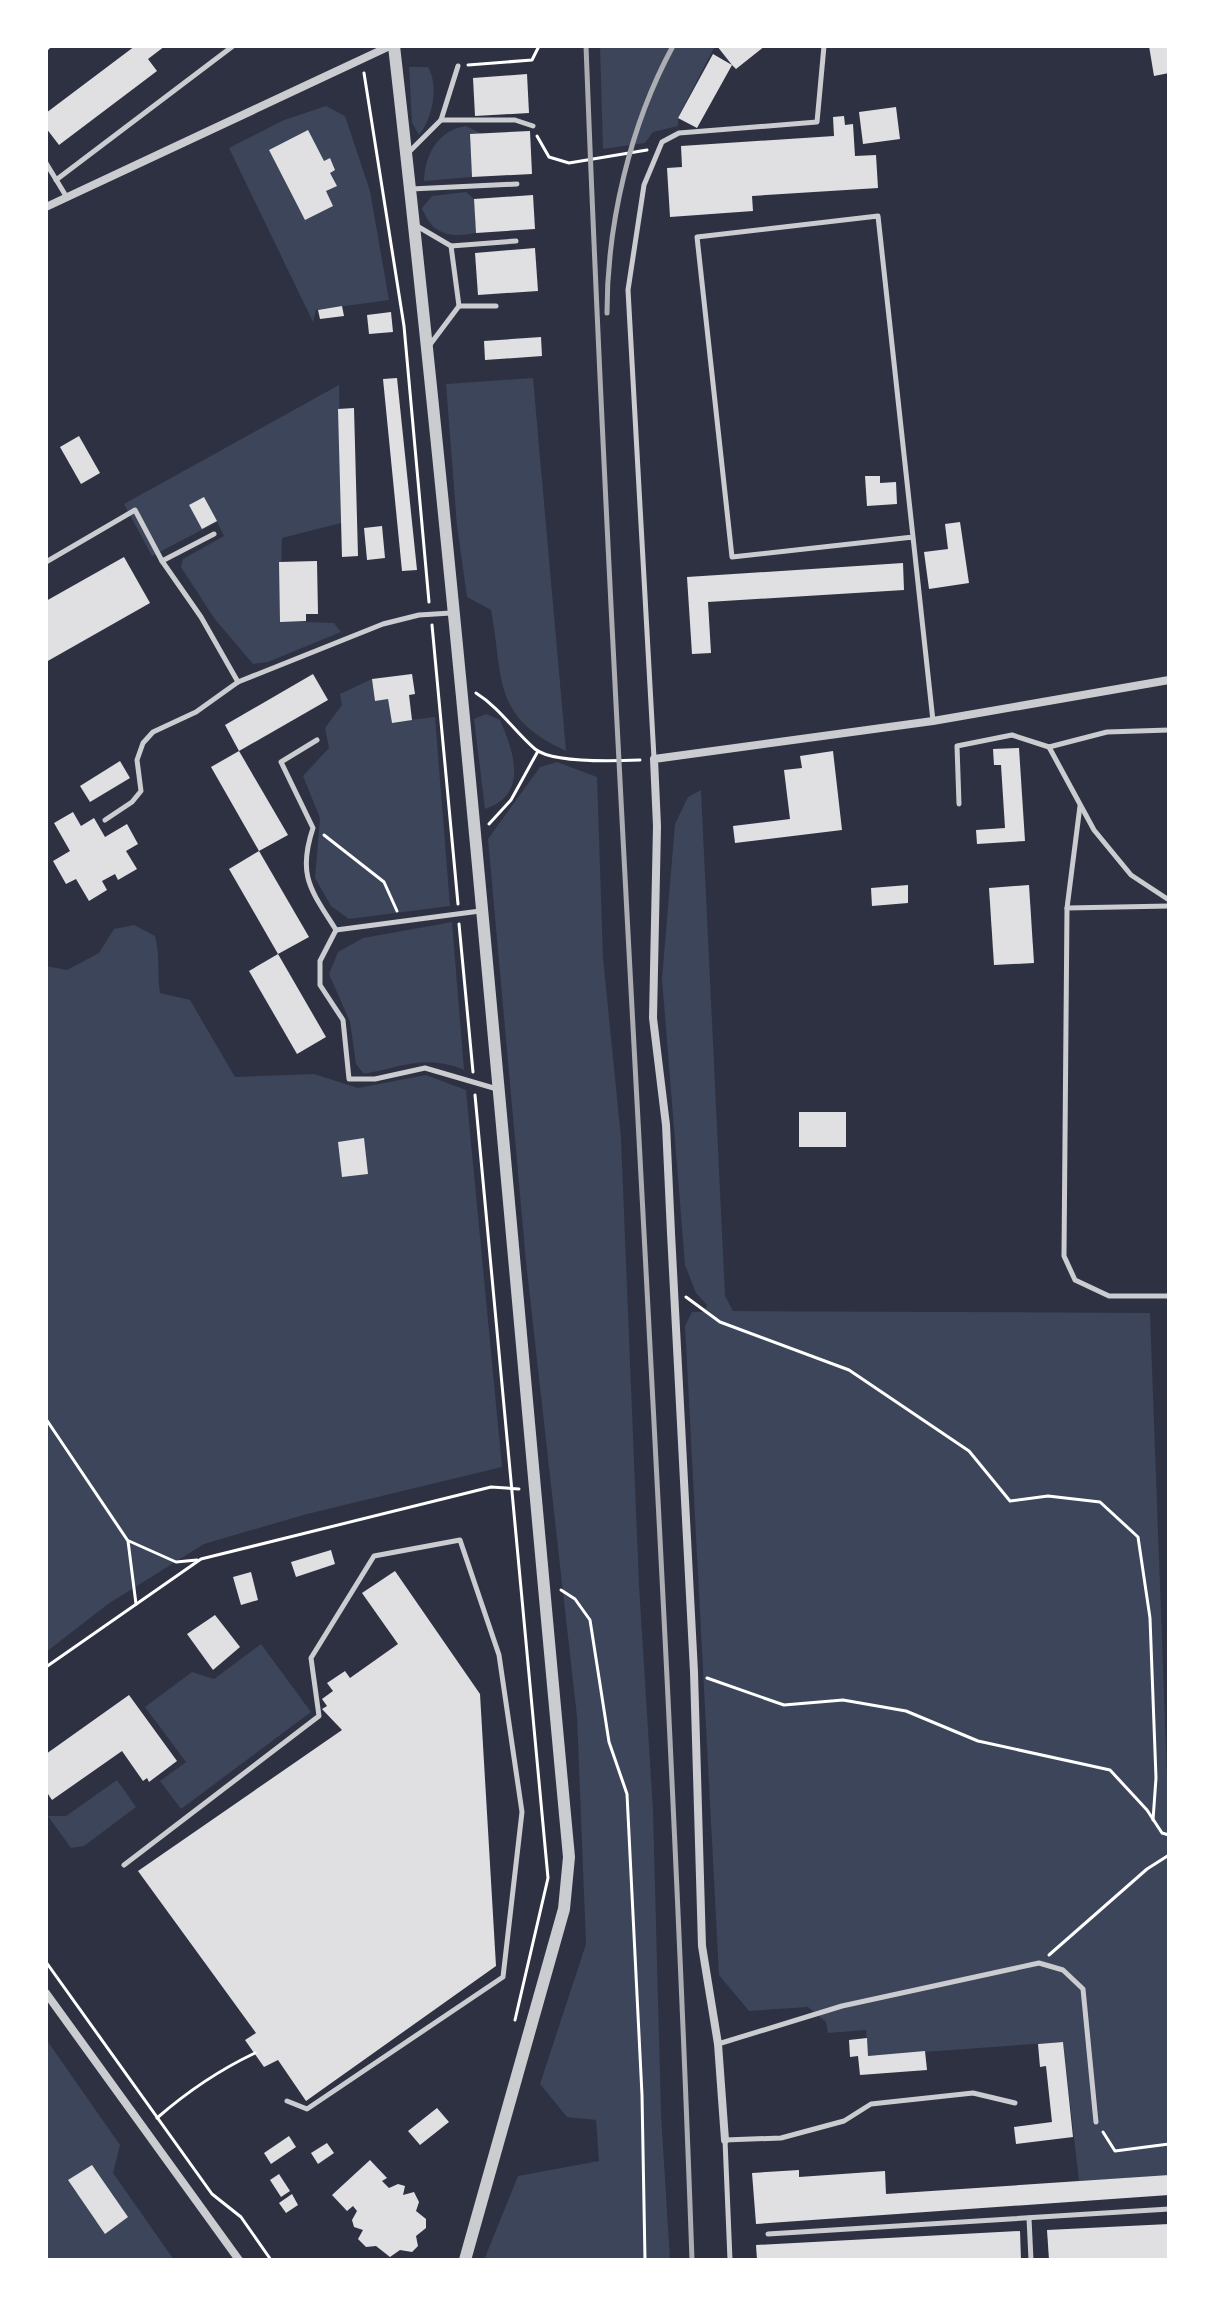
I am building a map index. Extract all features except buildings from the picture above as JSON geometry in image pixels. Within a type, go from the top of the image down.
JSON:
[{"type":"street","points":[[46,207],[392,46],[463,684],[473,841],[538,1489],[569,1857],[564,1909],[465,2260]]},
{"type":"street","points":[[725,2140],[718,2044],[702,1946],[694,1672],[666,1125],[653,1018],[657,826],[654,759],[933,721],[1169,680]]},
{"type":"street","points":[[46,1993],[239,2260]]},
{"type":"lane","points":[[56,180],[233,46]]},
{"type":"lane","points":[[654,759],[628,290],[644,185],[662,142],[679,133],[817,122],[824,46]]},
{"type":"lane","points":[[406,155],[441,120],[458,66]]},
{"type":"lane","points":[[441,120],[515,120],[533,126]]},
{"type":"lane","points":[[46,163],[66,196]]},
{"type":"lane","points":[[410,189],[517,184]]},
{"type":"lane","points":[[913,537],[732,557],[697,237],[878,216],[913,537],[933,721]]},
{"type":"lane","points":[[413,223],[451,246],[516,241]]},
{"type":"lane","points":[[427,349],[459,306],[451,246]]},
{"type":"lane","points":[[459,306],[496,306]]},
{"type":"lane","points":[[46,562],[135,510],[162,561],[201,617],[238,682]]},
{"type":"lane","points":[[162,561],[214,534]]},
{"type":"lane","points":[[105,820],[132,802],[141,791],[137,760],[143,743],[153,732],[196,712],[238,682],[383,624],[431,614],[456,613]]},
{"type":"lane","points":[[959,804],[957,746],[1012,735],[1049,747],[1107,732],[1169,730]]},
{"type":"lane","points":[[317,740],[281,762],[313,828],[303,857],[310,888],[336,930]]},
{"type":"lane","points":[[1049,747],[1094,830],[1131,875],[1169,903]]},
{"type":"lane","points":[[1080,803],[1067,908],[1064,1256],[1075,1280],[1109,1296],[1169,1296]]},
{"type":"lane","points":[[1067,908],[1169,903]]},
{"type":"lane","points":[[336,930],[480,911]]},
{"type":"lane","points":[[336,930],[320,961],[320,985],[343,1020],[349,1079],[375,1079],[425,1068],[498,1089]]},
{"type":"lane","points":[[124,1865],[319,1716],[311,1658],[374,1556],[460,1540],[499,1655],[522,1812],[503,1977],[307,2109],[287,2101]]},
{"type":"lane","points":[[718,2044],[842,2006],[1039,1963],[1063,1970],[1083,1989],[1096,2122]]},
{"type":"lane","points":[[730,2260],[725,2140],[781,2138],[844,2121],[871,2104],[973,2093],[1015,2103]]},
{"type":"lane","points":[[768,2234],[1169,2209]]},
{"type":"lane","points":[[1029,2218],[1031,2260]]},
{"type":"path","points":[[458,66],[532,60],[539,46]]},
{"type":"path","points":[[362,59],[404,326],[548,1878],[514,2025]]},
{"type":"path","points":[[533,126],[549,157],[569,163],[659,149]]},
{"type":"path","points":[[463,684],[495,705],[538,751],[595,762],[654,759]]},
{"type":"path","points":[[473,841],[511,800],[538,751]]},
{"type":"path","points":[[313,828],[341,844],[384,882],[402,922]]},
{"type":"path","points":[[674,1288],[720,1322],[849,1370],[969,1451],[1010,1501],[1048,1496],[1100,1502],[1138,1537],[1150,1618],[1156,1778],[1153,1820]]},
{"type":"path","points":[[46,1419],[128,1541],[136,1604]]},
{"type":"path","points":[[128,1541],[176,1562],[201,1559],[491,1487],[538,1489]]},
{"type":"path","points":[[46,1667],[201,1559]]},
{"type":"path","points":[[545,1578],[575,1599],[590,1620],[609,1742],[627,1794],[642,2095],[645,2260]]},
{"type":"path","points":[[694,1672],[784,1705],[843,1700],[906,1711],[978,1741],[1110,1770],[1162,1833],[1169,1835]]},
{"type":"path","points":[[1039,1963],[1147,1869],[1169,1855]]},
{"type":"path","points":[[46,1962],[212,2194],[241,2217],[271,2260]]},
{"type":"path","points":[[157,2118],[185,2092],[223,2067],[255,2053]]},
{"type":"path","points":[[1096,2122],[1115,2151],[1169,2144]]},
{"type":"shaded area","points":[[600,46],[715,46],[678,117],[678,126],[653,132],[645,143],[603,149]]},
{"type":"shaded area","points":[[409,67],[428,67],[433,83],[431,111],[419,135],[412,123]]},
{"type":"shaded area","points":[[326,106],[345,116],[370,191],[389,300],[316,310],[313,322],[229,148],[284,120]]},
{"type":"shaded area","points":[[466,126],[482,134],[470,135],[472,177],[424,181],[427,161],[435,144],[448,132]]},
{"type":"shaded area","points":[[466,192],[474,199],[476,233],[450,234],[431,224],[422,208],[432,196]]},
{"type":"shaded area","points":[[533,378],[566,751],[524,724],[505,694],[491,610],[467,597],[457,526],[446,384]]},
{"type":"shaded area","points":[[339,385],[341,523],[282,538],[280,621],[334,623],[341,632],[268,662],[253,664],[214,618],[181,567],[183,559],[224,536],[217,522],[152,556],[124,504]]},
{"type":"shaded area","points":[[372,679],[388,699],[392,722],[435,717],[450,906],[349,919],[331,906],[315,878],[320,818],[303,776],[329,748],[325,728],[342,705],[340,694]]},
{"type":"shaded area","points":[[486,714],[500,720],[510,746],[514,771],[508,793],[485,809],[474,719]]},
{"type":"shaded area","points":[[557,762],[597,777],[603,958],[621,1138],[639,1585],[653,1810],[661,2114],[670,2260],[484,2260],[518,2176],[599,2161],[596,2120],[567,2117],[540,2084],[586,1944],[577,1717],[526,1262],[488,839],[540,767]]},
{"type":"shaded area","points":[[701,790],[725,1296],[733,1311],[1150,1313],[1169,1831],[1169,2175],[1079,2181],[1063,2042],[868,2056],[866,2030],[828,2033],[826,2022],[808,2007],[749,2011],[719,1975],[685,1326],[692,1312],[704,1312],[707,1305],[696,1293],[685,1265],[662,979],[675,824],[688,797]]},
{"type":"shaded area","points":[[452,922],[464,1070],[426,1062],[364,1074],[356,1064],[350,1022],[329,974],[338,952],[363,938]]},
{"type":"shaded area","points":[[134,925],[155,936],[160,993],[190,1000],[235,1077],[314,1074],[358,1088],[426,1075],[466,1090],[502,1467],[307,1514],[204,1544],[108,1604],[46,1652],[46,966],[67,970],[99,953],[114,929]]},
{"type":"shaded area","points":[[261,1644],[311,1712],[181,1809],[160,1781],[186,1762],[145,1707],[192,1672],[214,1679]]},
{"type":"shaded area","points":[[117,1780],[136,1807],[84,1846],[71,1848],[48,1816],[66,1816]]},
{"type":"shaded area","points":[[46,2039],[120,2145],[113,2173],[174,2260],[46,2260]]},
{"type":"railway","points":[[586,46],[668,1706],[692,2260]]},
{"type":"railway","points":[[607,313],[611,245],[624,176],[645,109],[673,46]]}]
